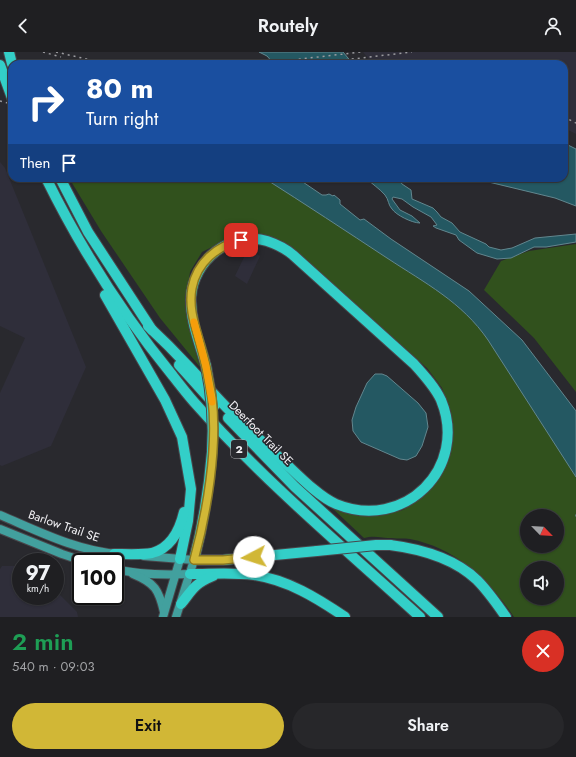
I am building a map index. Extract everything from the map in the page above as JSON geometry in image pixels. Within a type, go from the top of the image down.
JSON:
[{"type":"highway","points":[[0,65],[8,87]]},
{"type":"highway","name":"2","points":[[48,182],[87,255],[116,300],[134,326],[194,402],[262,473],[420,617]]},
{"type":"highway","name":"Deerfoot Trail SE","points":[[62,182],[88,232],[148,326],[204,394],[290,481],[438,617]]},
{"type":"highway","points":[[148,326],[188,366],[231,412],[301,478],[334,503],[349,508],[367,512],[389,509],[418,495],[425,488],[432,479],[443,458],[447,436],[444,410],[441,399],[422,373],[287,250],[265,240],[249,239],[230,243],[208,257],[201,266],[195,276],[192,293],[192,312],[206,366],[213,411],[214,429],[205,514],[194,560],[223,560],[376,545],[390,545],[416,549],[430,553],[462,569],[477,580],[488,592],[506,617]]},
{"type":"highway","points":[[87,255],[97,282],[174,419],[182,438],[191,489],[185,539],[180,559]]},
{"type":"highway","points":[[124,554],[152,553],[163,548],[170,542],[182,522],[188,476]]},
{"type":"highway","points":[[190,574],[253,575],[283,583],[311,596],[345,617]]},
{"type":"highway","points":[[181,604],[200,581],[218,574]]},
{"type":"main road","name":"Barlow Trail SE","points":[[0,515],[54,538],[110,553]]},
{"type":"main road","points":[[0,529],[72,557]]},
{"type":"main road","name":"Barlow Trail SE","points":[[124,555],[194,560]]},
{"type":"main road","points":[[164,615],[180,559]]},
{"type":"main road","points":[[176,617],[194,560]]},
{"type":"main road","points":[[124,571],[146,579],[156,588],[160,595],[164,615]]},
{"type":"main road","points":[[127,572],[176,575],[190,574]]},
{"type":"shaded area","points":[[363,52],[576,52],[576,134],[568,130],[568,60],[370,60]]},
{"type":"shaded area","points":[[0,162],[5,168],[8,175],[8,182],[11,182],[86,367],[51,446],[2,466],[0,465],[0,393],[25,338],[0,326]]},
{"type":"shaded area","points":[[248,249],[260,256],[247,284],[235,276]]},
{"type":"shaded area","points":[[2,566],[12,566],[12,605],[64,605],[64,599],[77,612],[78,617],[0,617],[0,569]]},
{"type":"green space","points":[[71,182],[279,182],[471,311],[576,466],[576,617],[514,617],[494,590],[482,578],[457,558],[427,543],[410,539],[375,537],[364,538],[331,507],[346,513],[363,515],[384,514],[403,510],[426,493],[451,442],[451,412],[442,388],[427,368],[286,243],[262,235],[238,234],[202,252],[190,272],[185,306],[191,336],[200,367],[160,318],[101,231]]},
{"type":"green space","points":[[576,244],[576,392],[534,338],[484,290],[501,261],[529,251]]},
{"type":"water","points":[[259,52],[343,52],[350,60],[270,60],[267,56]]},
{"type":"water","points":[[568,145],[576,149],[576,206],[555,198],[489,182],[568,182]]},
{"type":"water","points":[[270,182],[303,182],[322,195],[334,195],[340,200],[340,204],[360,220],[364,219],[391,239],[469,291],[522,340],[576,411],[576,477],[488,340],[467,315],[429,285]]},
{"type":"water","points":[[371,182],[401,182],[411,190],[412,199],[433,208],[441,217],[452,223],[460,232],[486,244],[489,247],[501,250],[512,248],[535,238],[576,234],[576,242],[546,247],[534,247],[511,258],[497,259],[477,253],[459,240],[456,235],[433,226],[437,225],[431,217],[402,199],[393,197],[392,199],[400,210],[412,216],[420,223],[409,220],[397,214],[381,191]]},
{"type":"water","points":[[375,374],[387,376],[418,403],[426,413],[428,427],[422,446],[416,456],[407,460],[400,459],[361,442],[353,431],[352,420],[356,407],[367,383]]},
{"type":"railway","points":[[43,52],[61,57]]},
{"type":"railway","points":[[56,52],[91,60]]},
{"type":"railway","points":[[292,60],[361,52]]},
{"type":"railway","points":[[344,60],[412,52]]},
{"type":"railway","points":[[0,101],[8,103]]},
{"type":"railway","points":[[568,119],[576,123]]},
{"type":"slow traffic","points":[[194,322],[206,366],[212,402]]},
{"type":"route","points":[[241,240],[230,243],[208,257],[195,276],[192,287],[192,312],[212,399],[214,429],[205,514],[194,560],[223,560],[254,557]]}]
